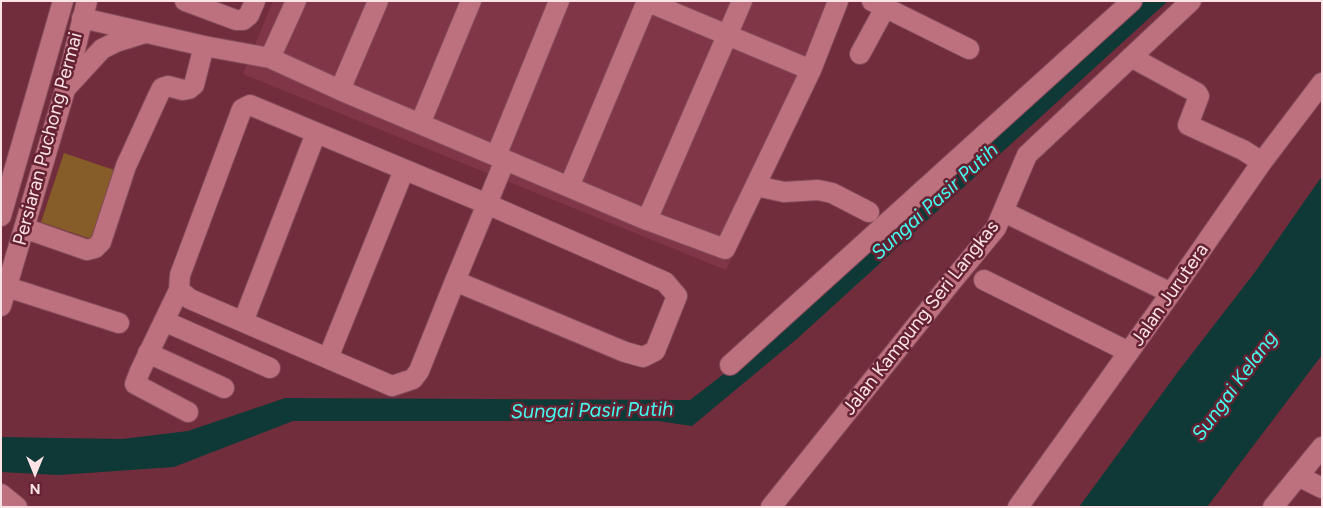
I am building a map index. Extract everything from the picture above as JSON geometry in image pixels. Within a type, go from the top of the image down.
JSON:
[{"type":"street","name":"Persiaran Puchong Permai","points":[[1,216],[7,173],[40,81],[63,1]]},
{"type":"street","points":[[185,1],[236,20],[243,20],[249,15],[255,1]]},
{"type":"street","points":[[270,58],[296,1]]},
{"type":"street","points":[[340,90],[378,1]]},
{"type":"street","points":[[420,124],[471,1]]},
{"type":"street","points":[[179,290],[190,299],[392,386],[413,379],[419,370],[487,204],[501,158],[559,1]]},
{"type":"street","points":[[569,187],[647,1],[811,70]]},
{"type":"street","points":[[648,220],[742,1]]},
{"type":"street","points":[[40,81],[71,40],[82,7],[146,32],[204,46],[270,58],[340,90],[569,187],[725,249],[811,70],[838,1]]},
{"type":"street","points":[[730,365],[1132,1]]},
{"type":"street","name":"Jalan Kampung Seri Langkas","points":[[771,507],[996,228],[1027,155],[1191,1]]},
{"type":"street","points":[[860,54],[879,4],[969,49]]},
{"type":"street","name":"Persiaran Puchong Permai","points":[[4,296],[62,98],[82,7]]},
{"type":"street","points":[[18,250],[23,192],[7,173],[40,145],[62,98],[102,49],[146,32]]},
{"type":"street","points":[[24,228],[87,250],[96,248],[101,242],[126,166],[162,88],[168,86],[183,90],[189,89],[194,85],[204,46]]},
{"type":"street","points":[[1131,58],[1197,93],[1199,96],[1188,125],[1243,150],[1262,162]]},
{"type":"street","name":"Jalan Jurutera","points":[[1018,507],[1262,162],[1322,83]]},
{"type":"street","points":[[188,412],[135,384],[179,290],[180,274],[242,109],[250,105],[487,204],[665,282],[677,296],[655,351],[643,357],[625,352],[455,281]]},
{"type":"street","points":[[244,322],[316,133]]},
{"type":"street","points":[[328,358],[404,170]]},
{"type":"street","points":[[756,186],[784,192],[818,190],[832,193],[869,212]]},
{"type":"street","points":[[1004,212],[1171,293]]},
{"type":"street","points":[[984,280],[1129,352]]},
{"type":"street","points":[[4,296],[119,323]]},
{"type":"street","points":[[164,321],[270,368]]},
{"type":"street","points":[[148,354],[224,388]]},
{"type":"street","points":[[1274,507],[1322,447]]},
{"type":"street","points":[[1298,476],[1322,488]]},
{"type":"street","points":[[1,494],[17,507]]},
{"type":"shaded area","points":[[273,1],[849,1],[726,270],[243,74]]},
{"type":"shaded area","points":[[64,153],[114,170],[91,239],[41,222]]},
{"type":"water","name":"Sungai Pasir Putih","points":[[1136,1],[1168,1],[798,338],[692,426],[658,421],[293,421],[174,467],[58,475],[1,472],[1,437],[122,439],[188,431],[285,398],[690,400],[725,373]]},
{"type":"water","name":"Sungai Kelang","points":[[1322,176],[1322,355],[1207,507],[1079,507],[1177,373],[1255,272]]}]
